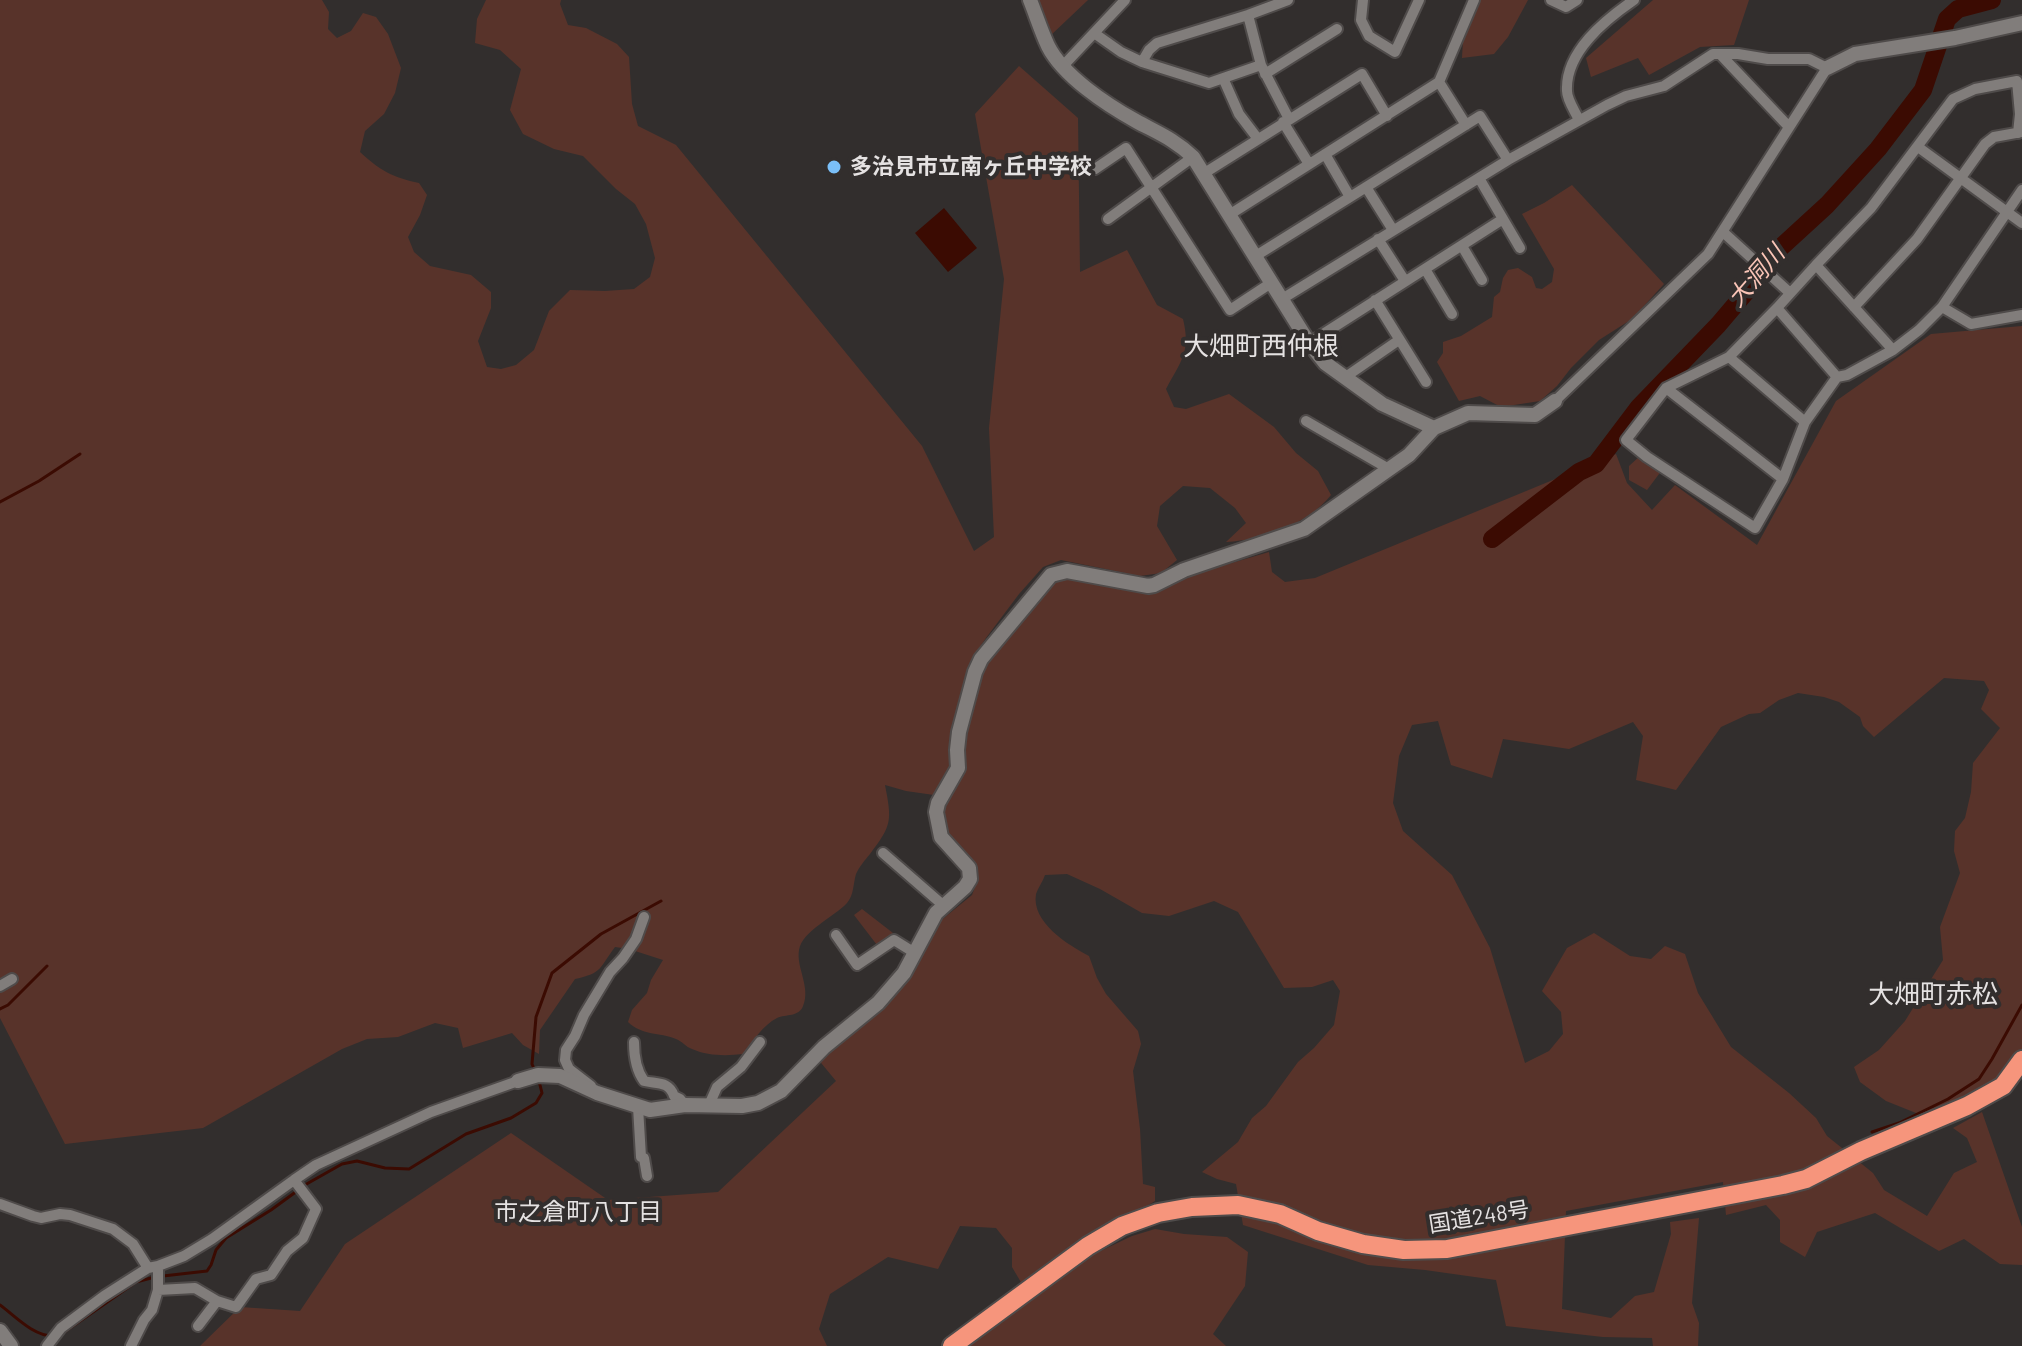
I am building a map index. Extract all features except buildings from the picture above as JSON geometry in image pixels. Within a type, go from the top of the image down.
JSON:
[{"type":"highway","name":"国道248号","points":[[952,1346],[1088,1246],[1122,1226],[1158,1213],[1192,1207],[1238,1205],[1280,1214],[1318,1231],[1363,1244],[1404,1250],[1447,1249],[1806,1179],[1861,1151],[1967,1106],[2003,1086],[2022,1060]]},
{"type":"street","points":[[1030,0],[1049,47],[1062,67],[1098,96],[1133,120],[1178,143],[1193,157],[1309,343],[1325,363],[1382,404],[1434,428]]},
{"type":"street","points":[[1062,67],[1125,0]]},
{"type":"street","points":[[1142,62],[1157,43],[1288,0]]},
{"type":"street","points":[[1363,0],[1361,20],[1369,36],[1395,52],[1419,0]]},
{"type":"street","points":[[1229,215],[1439,82],[1474,0]]},
{"type":"street","points":[[1551,0],[1566,7],[1577,0]]},
{"type":"street","points":[[1579,120],[1566,94],[1571,64],[1587,41],[1634,0]]},
{"type":"street","points":[[1248,15],[1263,69],[1309,164]]},
{"type":"street","points":[[48,1344],[61,1328],[104,1296],[153,1267],[184,1256],[212,1239],[316,1165],[431,1112],[518,1081],[538,1075],[560,1076],[597,1093],[650,1110],[685,1105],[742,1106],[758,1103],[781,1091],[824,1047],[878,1003],[904,973],[936,913],[970,879],[969,868],[941,837],[936,812],[938,803],[958,768],[959,732],[975,672],[990,646],[1051,575],[1067,571],[1154,585],[1184,570],[1304,529],[1409,455],[1434,428],[1468,413],[1535,415],[1555,401],[1708,254],[1827,68],[1855,54],[2022,24]]},
{"type":"street","points":[[1094,33],[1142,62],[1209,83],[1263,69],[1337,29]]},
{"type":"street","points":[[1282,299],[1508,160],[1626,96],[1664,86],[1713,54],[1809,59],[1827,68]]},
{"type":"street","points":[[1720,54],[1789,127]]},
{"type":"street","points":[[1203,174],[1362,74],[1387,116]]},
{"type":"street","points":[[1223,78],[1239,114],[1258,139]]},
{"type":"street","points":[[1854,307],[1917,239],[1985,144],[1994,137],[2020,132],[2017,81],[1975,89],[1953,99],[1871,208],[1777,308],[1729,357],[1666,388],[1626,440],[1755,528],[1783,479],[1805,422],[1837,377],[1847,375],[1893,350],[1942,307],[2022,190]]},
{"type":"street","points":[[1439,82],[1466,125]]},
{"type":"street","points":[[1254,257],[1480,116],[1508,160]]},
{"type":"street","points":[[1918,147],[2022,223]]},
{"type":"street","points":[[1095,169],[1126,148],[1230,310],[1271,283]]},
{"type":"street","points":[[1325,154],[1350,197]]},
{"type":"street","points":[[1108,219],[1193,157]]},
{"type":"street","points":[[1479,178],[1520,248]]},
{"type":"street","points":[[1366,187],[1393,230]]},
{"type":"street","points":[[1309,343],[1503,219]]},
{"type":"street","points":[[1723,232],[1790,293]]},
{"type":"street","points":[[1378,239],[1405,281]]},
{"type":"street","points":[[1462,246],[1482,280]]},
{"type":"street","points":[[1816,265],[1893,350]]},
{"type":"street","points":[[1425,269],[1452,314]]},
{"type":"street","points":[[1375,300],[1426,382]]},
{"type":"street","points":[[1942,307],[1971,324],[2022,315]]},
{"type":"street","points":[[1777,308],[1837,377]]},
{"type":"street","points":[[1344,378],[1399,340]]},
{"type":"street","points":[[1729,357],[1805,422]]},
{"type":"street","points":[[1666,388],[1783,479]]},
{"type":"street","points":[[1306,421],[1389,469]]},
{"type":"street","points":[[883,853],[944,906]]},
{"type":"street","points":[[597,1093],[569,1069],[565,1060],[566,1050],[610,972],[636,939],[644,917]]},
{"type":"street","points":[[836,935],[857,965],[894,940],[915,953]]},
{"type":"street","points":[[0,986],[12,979]]},
{"type":"street","points":[[634,1042],[639,1075],[644,1081],[666,1084],[685,1105]]},
{"type":"street","points":[[709,1105],[717,1087],[741,1067],[760,1042]]},
{"type":"street","points":[[638,1107],[641,1157],[644,1158],[647,1176]]},
{"type":"street","points":[[158,1290],[195,1288],[217,1301],[236,1307],[256,1279],[271,1275],[287,1251],[303,1238],[316,1209],[294,1180]]},
{"type":"street","points":[[0,1204],[41,1218],[70,1215],[113,1229],[133,1244],[153,1267],[158,1290],[152,1310],[131,1346]]},
{"type":"street","points":[[198,1326],[217,1301]]},
{"type":"street","points":[[0,1331],[11,1346]]},
{"type":"shaded area","points":[[0,0],[322,0],[329,12],[328,29],[337,38],[351,31],[363,13],[376,17],[388,34],[401,68],[395,93],[384,114],[365,131],[360,152],[387,172],[419,183],[427,195],[408,237],[414,252],[430,266],[471,275],[491,292],[491,308],[478,341],[487,367],[501,369],[516,365],[534,350],[549,311],[570,290],[634,289],[650,277],[655,258],[646,224],[635,204],[583,156],[554,149],[523,134],[510,110],[521,69],[500,50],[475,43],[477,19],[486,0],[561,0],[568,25],[586,28],[617,44],[629,57],[632,104],[638,126],[676,145],[922,446],[974,551],[994,537],[989,428],[1004,279],[975,114],[1019,66],[1078,118],[1080,272],[1127,250],[1157,305],[1183,319],[1185,348],[1166,389],[1174,407],[1186,409],[1229,394],[1274,427],[1296,453],[1318,471],[1331,495],[1310,514],[1284,529],[1255,538],[1226,542],[1246,523],[1235,508],[1210,488],[1183,486],[1160,506],[1157,526],[1177,560],[1161,573],[1140,576],[1061,560],[1043,567],[975,654],[950,769],[934,795],[885,785],[889,807],[886,829],[857,871],[849,900],[801,943],[799,957],[805,992],[803,1006],[799,1012],[777,1018],[767,1025],[743,1054],[717,1055],[698,1051],[676,1039],[645,1032],[628,1022],[632,1010],[647,993],[663,960],[615,947],[596,972],[575,979],[540,1030],[539,1054],[523,1045],[512,1033],[463,1048],[458,1028],[435,1023],[398,1037],[367,1039],[342,1049],[203,1128],[65,1144],[0,1018]]},
{"type":"shaded area","points":[[1037,0],[1088,0],[1050,36]]},
{"type":"shaded area","points":[[1480,0],[1528,0],[1508,37],[1494,54],[1462,58],[1463,40]]},
{"type":"shaded area","points":[[1653,0],[1749,0],[1734,45],[1700,47],[1649,75],[1638,58],[1591,77],[1586,58]]},
{"type":"shaded area","points":[[1572,185],[1664,284],[1632,319],[1599,340],[1540,401],[1501,407],[1480,396],[1459,401],[1437,362],[1443,353],[1443,342],[1461,336],[1492,317],[1494,297],[1500,292],[1508,270],[1518,268],[1532,277],[1536,288],[1542,289],[1552,282],[1554,269],[1522,214]]},
{"type":"shaded area","points":[[944,208],[977,248],[948,272],[915,233]]},
{"type":"shaded area","points":[[2022,326],[2022,1065],[1926,1117],[1886,1101],[1860,1082],[1854,1067],[1879,1050],[1905,1021],[1943,960],[1940,927],[1960,873],[1954,851],[1955,831],[1965,818],[1973,763],[2000,728],[1981,709],[1989,690],[1984,681],[1944,678],[1874,737],[1863,726],[1860,717],[1839,702],[1798,693],[1779,700],[1760,713],[1749,714],[1721,727],[1676,790],[1636,780],[1643,736],[1633,722],[1569,749],[1503,739],[1492,778],[1451,765],[1438,721],[1412,725],[1399,756],[1393,803],[1403,831],[1452,875],[1490,948],[1525,1063],[1549,1051],[1563,1034],[1561,1012],[1542,991],[1567,948],[1594,933],[1630,956],[1651,959],[1665,946],[1685,954],[1698,993],[1731,1047],[1816,1118],[1827,1136],[1873,1173],[1884,1190],[1927,1216],[1954,1173],[1977,1162],[1967,1138],[1953,1128],[1982,1112],[2022,1227],[2022,1265],[2000,1264],[1964,1239],[1939,1251],[1875,1213],[1817,1232],[1805,1257],[1780,1242],[1780,1220],[1766,1205],[1726,1215],[1723,1182],[1566,1211],[1562,1309],[1611,1318],[1635,1296],[1654,1292],[1671,1234],[1670,1222],[1699,1218],[1692,1303],[1699,1323],[1698,1346],[1653,1346],[1652,1338],[1603,1337],[1506,1326],[1496,1280],[1368,1265],[1243,1225],[1236,1184],[1202,1172],[1238,1142],[1252,1118],[1266,1106],[1298,1062],[1334,1025],[1340,991],[1333,980],[1312,987],[1284,988],[1238,912],[1214,901],[1169,916],[1142,913],[1067,874],[1045,875],[1036,894],[1036,904],[1039,914],[1053,931],[1089,956],[1106,994],[1138,1031],[1141,1044],[1133,1071],[1143,1184],[1155,1187],[1155,1201],[1094,1233],[1022,1284],[1012,1267],[1012,1248],[996,1228],[960,1226],[938,1269],[888,1257],[830,1294],[819,1329],[827,1346],[200,1346],[240,1307],[300,1311],[345,1244],[511,1133],[608,1200],[718,1192],[836,1081],[817,1058],[895,994],[914,970],[939,922],[972,895],[976,874],[946,831],[942,811],[966,765],[963,737],[986,663],[1049,586],[1066,577],[1147,594],[1163,590],[1191,575],[1269,552],[1272,572],[1285,582],[1315,578],[1616,454],[1627,483],[1652,510],[1675,485],[1757,545],[1836,401],[1931,334]]},
{"type":"shaded area","points":[[1640,456],[1662,470],[1647,490],[1629,480],[1629,466]]},
{"type":"shaded area","points":[[862,909],[893,933],[877,945],[854,915]]},
{"type":"shaded area","points":[[1155,1229],[1227,1237],[1248,1252],[1245,1286],[1213,1334],[1226,1346],[966,1346],[1086,1258],[1132,1236]]},
{"type":"waterway","name":"大洞川","points":[[1492,539],[1579,472],[1596,464],[1639,407],[1718,325],[1779,249],[1827,205],[1878,149],[1923,90],[1947,19],[1958,9],[1992,0]]},
{"type":"waterway","points":[[0,502],[80,454]]},
{"type":"waterway","points":[[535,1071],[532,1064],[536,1017],[552,973],[601,934],[661,901]]},
{"type":"waterway","points":[[0,1009],[8,1005],[47,966]]},
{"type":"waterway","points":[[1872,1132],[1899,1123],[1948,1099],[1979,1079],[2022,1005]]},
{"type":"waterway","points":[[303,1186],[342,1164],[357,1161],[385,1168],[409,1169],[466,1134],[511,1118],[536,1103],[542,1093],[539,1081]]},
{"type":"waterway","points":[[163,1276],[207,1271],[216,1250],[226,1238],[297,1191]]},
{"type":"waterway","points":[[60,1335],[136,1282],[155,1277]]},
{"type":"waterway","points":[[0,1305],[31,1329],[53,1336]]},
{"type":"place","name":"多治見市立南ヶ丘中学校","points":[[834,167]]},
{"type":"district","name":"大畑町西仲根","points":[[1261,346]]},
{"type":"district","name":"大畑町赤松","points":[[1933,994]]},
{"type":"district","name":"市之倉町八丁目","points":[[578,1212]]}]
